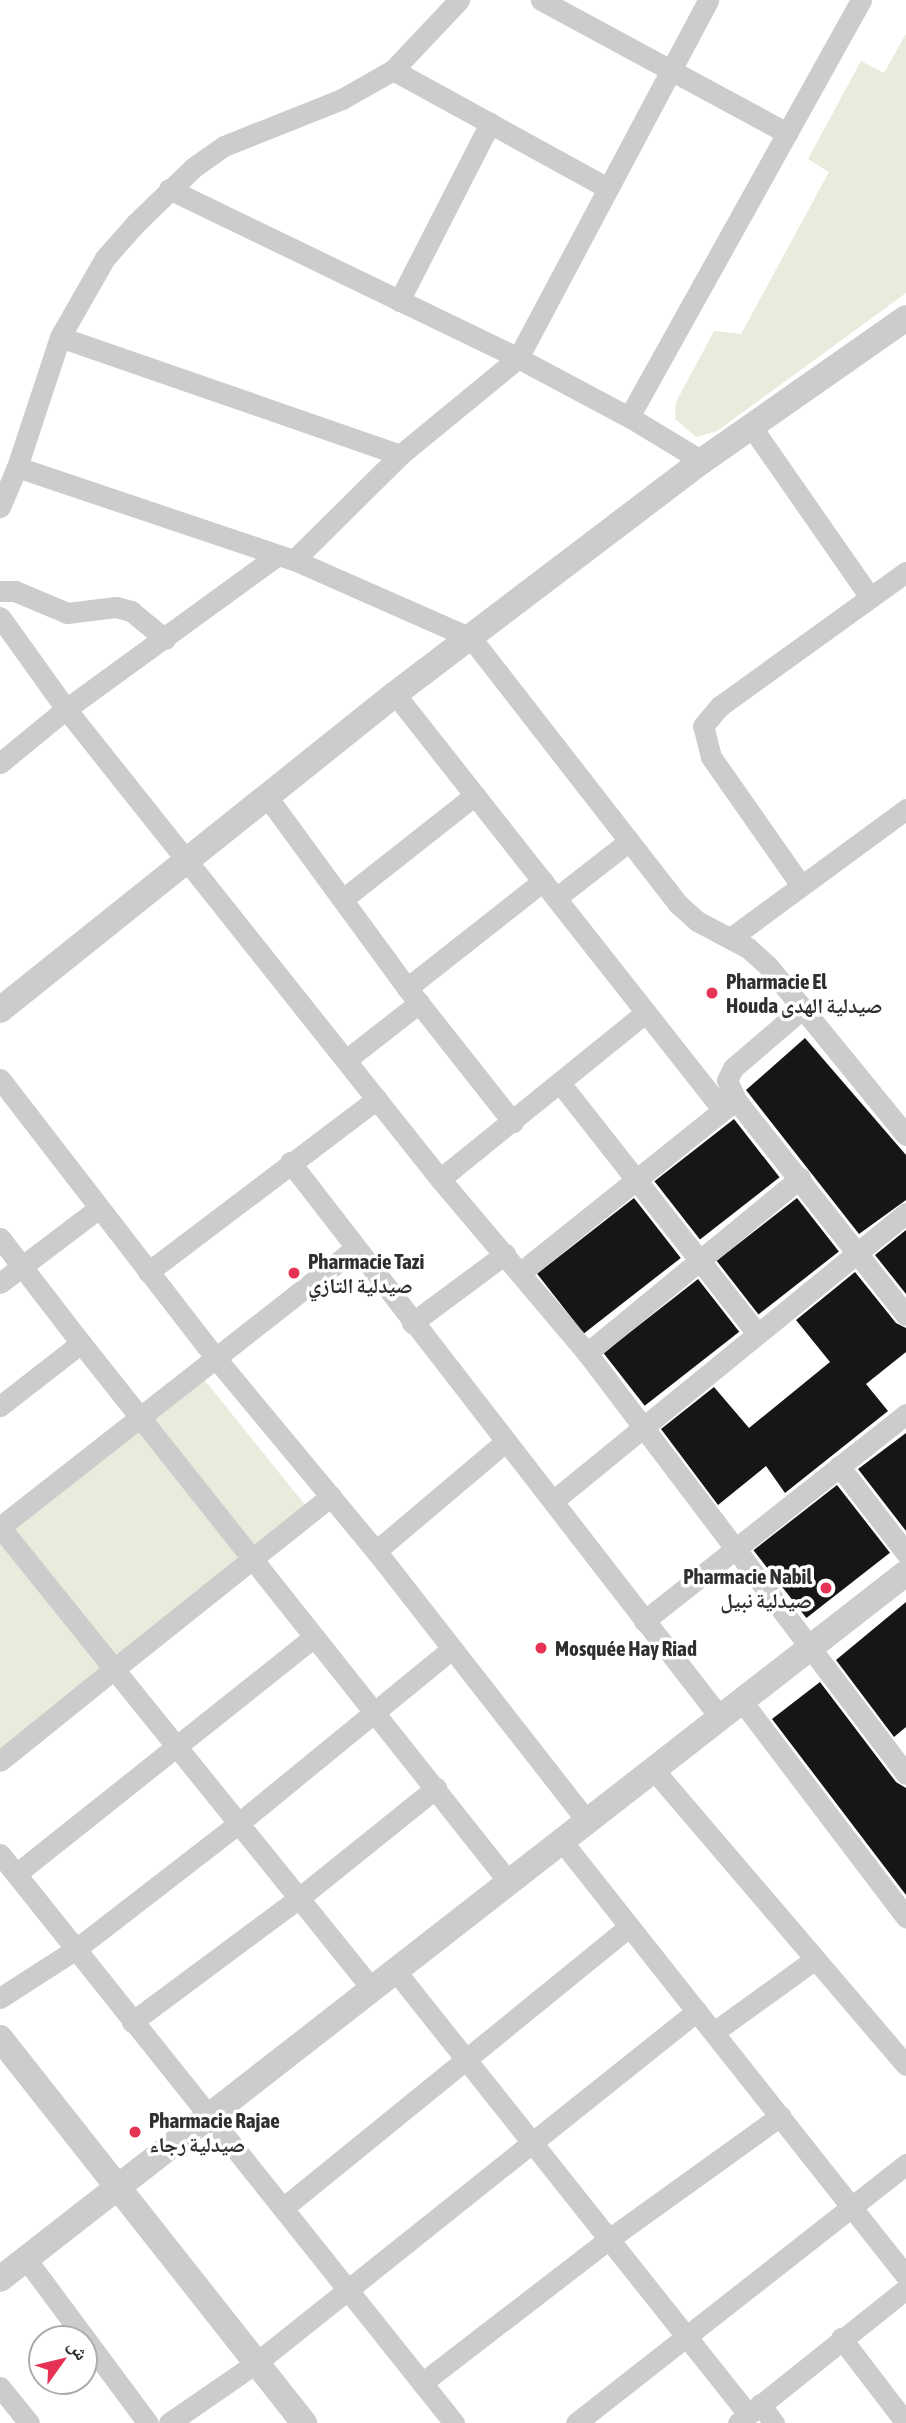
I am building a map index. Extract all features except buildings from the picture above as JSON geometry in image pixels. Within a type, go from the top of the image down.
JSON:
[{"type":"street","points":[[0,507],[17,467],[60,337],[105,258],[169,190],[224,146],[342,99],[393,70],[459,0]]},
{"type":"street","points":[[541,0],[787,133]]},
{"type":"street","points":[[0,763],[66,709],[286,557],[400,455],[518,358],[708,0]]},
{"type":"street","points":[[629,417],[861,0]]},
{"type":"street","points":[[393,70],[608,188]]},
{"type":"street","points":[[398,301],[490,123]]},
{"type":"street","points":[[169,190],[518,358],[629,417],[702,461]]},
{"type":"street","points":[[0,1010],[395,694],[702,461],[906,318]]},
{"type":"street","points":[[60,337],[400,455]]},
{"type":"street","points":[[751,426],[870,597]]},
{"type":"street","points":[[17,467],[286,557],[471,638],[677,903],[698,921],[732,937],[768,966],[906,1135]]},
{"type":"street","points":[[800,884],[711,757],[703,726],[720,706],[906,572]]},
{"type":"street","points":[[0,591],[15,591],[67,613],[116,607],[131,611],[165,639]]},
{"type":"street","points":[[0,617],[66,709],[189,859],[440,1179],[587,1353],[903,1763]]},
{"type":"street","points":[[395,694],[645,1013],[800,1178],[906,1315]]},
{"type":"street","points":[[343,899],[475,795]]},
{"type":"street","points":[[268,798],[413,996],[513,1122]]},
{"type":"street","points":[[732,937],[800,884],[906,809]]},
{"type":"street","points":[[346,1060],[413,996],[550,889],[628,842]]},
{"type":"street","points":[[729,1105],[727,1080],[733,1068],[803,1007]]},
{"type":"street","points":[[440,1179],[645,1013]]},
{"type":"street","points":[[0,1079],[214,1356],[376,1551],[450,1650],[587,1821]]},
{"type":"street","points":[[560,1083],[636,1176],[757,1333]]},
{"type":"street","points":[[148,1272],[377,1099]]},
{"type":"street","points":[[521,1272],[636,1176],[729,1105]]},
{"type":"street","points":[[290,1163],[354,1249],[719,1716]]},
{"type":"street","points":[[587,1353],[800,1178]]},
{"type":"street","points":[[0,1283],[99,1208]]},
{"type":"street","points":[[553,1501],[906,1213]]},
{"type":"street","points":[[0,1238],[137,1417],[508,1881]]},
{"type":"street","points":[[354,1249],[214,1356],[0,1527],[371,1987]]},
{"type":"street","points":[[412,1322],[505,1254]]},
{"type":"street","points":[[0,1406],[81,1343]]},
{"type":"street","points":[[644,1621],[906,1414]]},
{"type":"street","points":[[376,1551],[506,1441]]},
{"type":"street","points":[[839,1466],[906,1553]]},
{"type":"street","points":[[0,1761],[250,1558],[331,1496]]},
{"type":"street","points":[[0,2279],[209,2119],[394,1969],[906,1573]]},
{"type":"street","points":[[16,1874],[314,1637]]},
{"type":"street","points":[[0,1998],[76,1949],[239,1823],[373,1709],[450,1650]]},
{"type":"street","points":[[741,1700],[906,1917]]},
{"type":"street","points":[[653,1769],[906,2065]]},
{"type":"street","points":[[132,2022],[299,1898],[436,1788]]},
{"type":"street","points":[[561,1840],[906,2276]]},
{"type":"street","points":[[0,1854],[454,2423]]},
{"type":"street","points":[[283,2208],[629,1927]]},
{"type":"street","points":[[714,2032],[814,1960]]},
{"type":"street","points":[[394,1969],[469,2058],[749,2414],[775,2423]]},
{"type":"street","points":[[169,2423],[256,2363],[531,2140],[698,2011]]},
{"type":"street","points":[[0,2038],[304,2423]]},
{"type":"street","points":[[422,2383],[609,2239],[780,2116]]},
{"type":"street","points":[[576,2423],[688,2339],[906,2164]]},
{"type":"street","points":[[26,2259],[148,2423]]},
{"type":"street","points":[[749,2414],[841,2338],[906,2289]]},
{"type":"street","points":[[841,2338],[906,2423]]},
{"type":"street","points":[[0,2387],[18,2419]]},
{"type":"shaded area","points":[[906,34],[906,293],[717,431],[696,437],[675,419],[676,402],[714,331],[741,334],[829,172],[808,159],[861,61],[884,73]]},
{"type":"shaded area","points":[[203,1378],[310,1511],[0,1760],[0,1537]]},
{"type":"place","name":"Pharmacie El Houda صيدلية الهدى","points":[[712,993]]},
{"type":"place","name":"Pharmacie Tazi صيدلية التازي","points":[[294,1273]]},
{"type":"place","name":"Pharmacie Nabil صيدلية نبيل","points":[[826,1588]]},
{"type":"place","name":"Mosquée Hay Riad","points":[[541,1648]]},
{"type":"place","name":"Pharmacie Rajae صيدلية رجاء","points":[[135,2132]]}]
